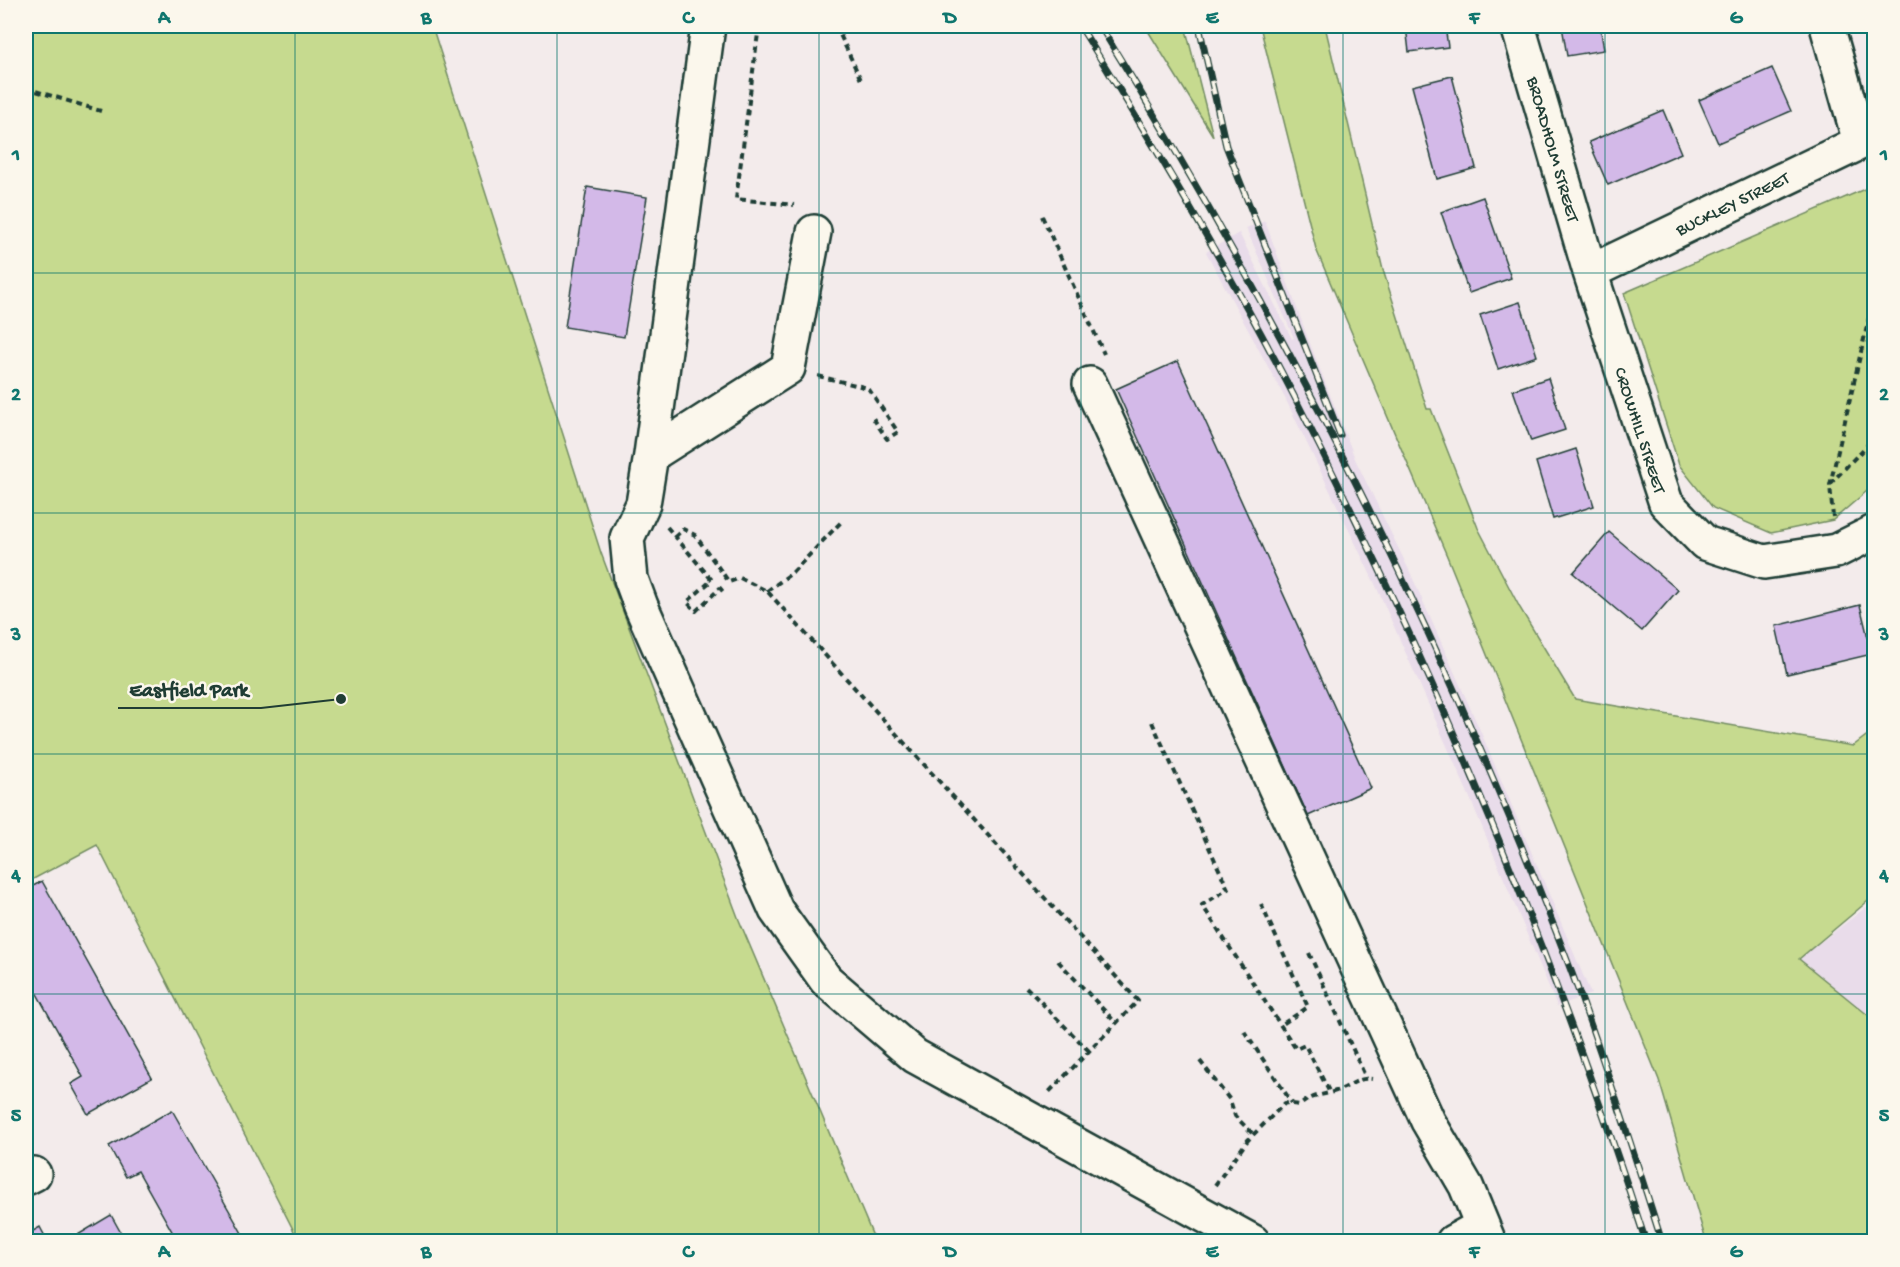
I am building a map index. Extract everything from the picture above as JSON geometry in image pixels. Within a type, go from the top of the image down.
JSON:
[{"type":"street","points":[[708,26],[661,362],[651,455],[643,504],[627,538],[631,579],[776,910],[826,980],[915,1056],[1252,1242]]},
{"type":"street","name":"BROADHOLM STREET","points":[[1518,26],[1590,272]]},
{"type":"street","points":[[1827,26],[1867,139]]},
{"type":"street","name":"BUCKLEY STREET","points":[[1590,272],[1867,139]]},
{"type":"street","points":[[651,455],[788,368],[814,232]]},
{"type":"street","name":"CROWHILL STREET","points":[[1590,272],[1666,503],[1705,543],[1764,562],[1836,551],[1875,532]]},
{"type":"street","points":[[1090,384],[1428,1121],[1466,1186],[1486,1234],[1453,1242]]},
{"type":"path","points":[[759,26],[736,199],[818,208],[814,232]]},
{"type":"path","points":[[836,26],[861,82]]},
{"type":"path","points":[[26,88],[101,111]]},
{"type":"path","points":[[1042,216],[1112,373],[1090,384]]},
{"type":"path","points":[[1836,551],[1830,485],[1875,296]]},
{"type":"path","points":[[788,368],[868,388],[898,432],[887,439],[873,418]]},
{"type":"path","points":[[1830,485],[1875,438]]},
{"type":"path","points":[[643,504],[657,513],[712,580],[687,602],[696,611],[720,588],[725,594]]},
{"type":"path","points":[[767,591],[792,573],[842,521]]},
{"type":"path","points":[[675,537],[683,529],[695,535],[729,582],[741,578],[767,591],[1138,1001],[1025,1117]]},
{"type":"path","points":[[1152,722],[1228,889],[1202,905],[1296,1050],[1305,1045],[1330,1093]]},
{"type":"path","points":[[1261,903],[1308,1007],[1281,1025]]},
{"type":"path","points":[[1309,953],[1366,1078]]},
{"type":"path","points":[[1058,961],[1116,1023]]},
{"type":"path","points":[[1026,987],[1089,1051]]},
{"type":"path","points":[[1244,1031],[1292,1104]]},
{"type":"path","points":[[1200,1061],[1230,1100],[1235,1116],[1253,1134]]},
{"type":"path","points":[[1199,1212],[1221,1174],[1253,1134],[1285,1103],[1300,1105],[1316,1094],[1330,1093],[1361,1078],[1377,1079],[1403,1067]]},
{"type":"shaded area","points":[[1265,221],[1356,461],[1410,572],[1480,730],[1591,994],[1557,1006],[1470,798],[1376,586],[1286,400],[1206,252],[1239,233],[1292,339],[1294,338],[1246,228]]},
{"type":"shaded area","points":[[1874,901],[1874,1020],[1799,959]]},
{"type":"green space","points":[[26,26],[432,26],[601,553],[739,920],[875,1241],[299,1241],[97,845],[26,883]]},
{"type":"green space","points":[[1145,26],[1185,26],[1213,136]]},
{"type":"green space","points":[[1260,26],[1325,26],[1383,270],[1427,409],[1431,409],[1478,528],[1520,608],[1575,699],[1853,746],[1874,730],[1874,896],[1799,959],[1874,1020],[1874,1241],[1706,1241],[1659,1080],[1447,556],[1316,249]]},
{"type":"green space","points":[[1874,185],[1874,485],[1833,520],[1771,533],[1713,508],[1679,465],[1624,293]]},
{"type":"building","points":[[1406,26],[1445,26],[1448,47],[1409,52]]},
{"type":"building","points":[[1562,26],[1600,26],[1604,50],[1567,56]]},
{"type":"building","points":[[1772,68],[1791,111],[1718,143],[1699,100]]},
{"type":"building","points":[[1452,76],[1476,168],[1437,179],[1412,86]]},
{"type":"building","points":[[1663,110],[1681,153],[1608,185],[1589,142]]},
{"type":"building","points":[[587,187],[647,197],[624,337],[565,327]]},
{"type":"building","points":[[1483,197],[1511,278],[1469,293],[1441,212]]},
{"type":"building","points":[[1520,302],[1537,356],[1498,369],[1480,315]]},
{"type":"building","points":[[1178,361],[1371,788],[1308,816],[1116,389]]},
{"type":"building","points":[[1548,378],[1565,430],[1531,441],[1513,390]]},
{"type":"building","points":[[1576,449],[1594,506],[1553,519],[1536,462]]},
{"type":"building","points":[[1609,532],[1678,590],[1642,631],[1573,573]]},
{"type":"building","points":[[1860,605],[1872,654],[1787,674],[1776,626]]},
{"type":"building","points":[[42,881],[152,1078],[88,1114],[71,1084],[83,1077],[31,983],[26,986],[26,890]]},
{"type":"building","points":[[172,1110],[247,1242],[178,1242],[138,1171],[126,1177],[109,1146]]},
{"type":"building","points":[[111,1215],[126,1242],[66,1242]]},
{"type":"building","points":[[40,1227],[48,1242],[26,1242],[26,1235]]},
{"type":"railway","points":[[1080,26],[1163,162],[1243,300],[1345,497],[1394,601],[1487,811],[1530,917],[1610,1133],[1646,1242]]},
{"type":"railway","points":[[1100,26],[1166,134],[1289,355],[1348,467],[1457,696],[1570,967],[1662,1242]]},
{"type":"railway","points":[[1199,26],[1226,146],[1340,435]]},
{"type":"place","name":"Eastfield Park","points":[[341,699]]}]
